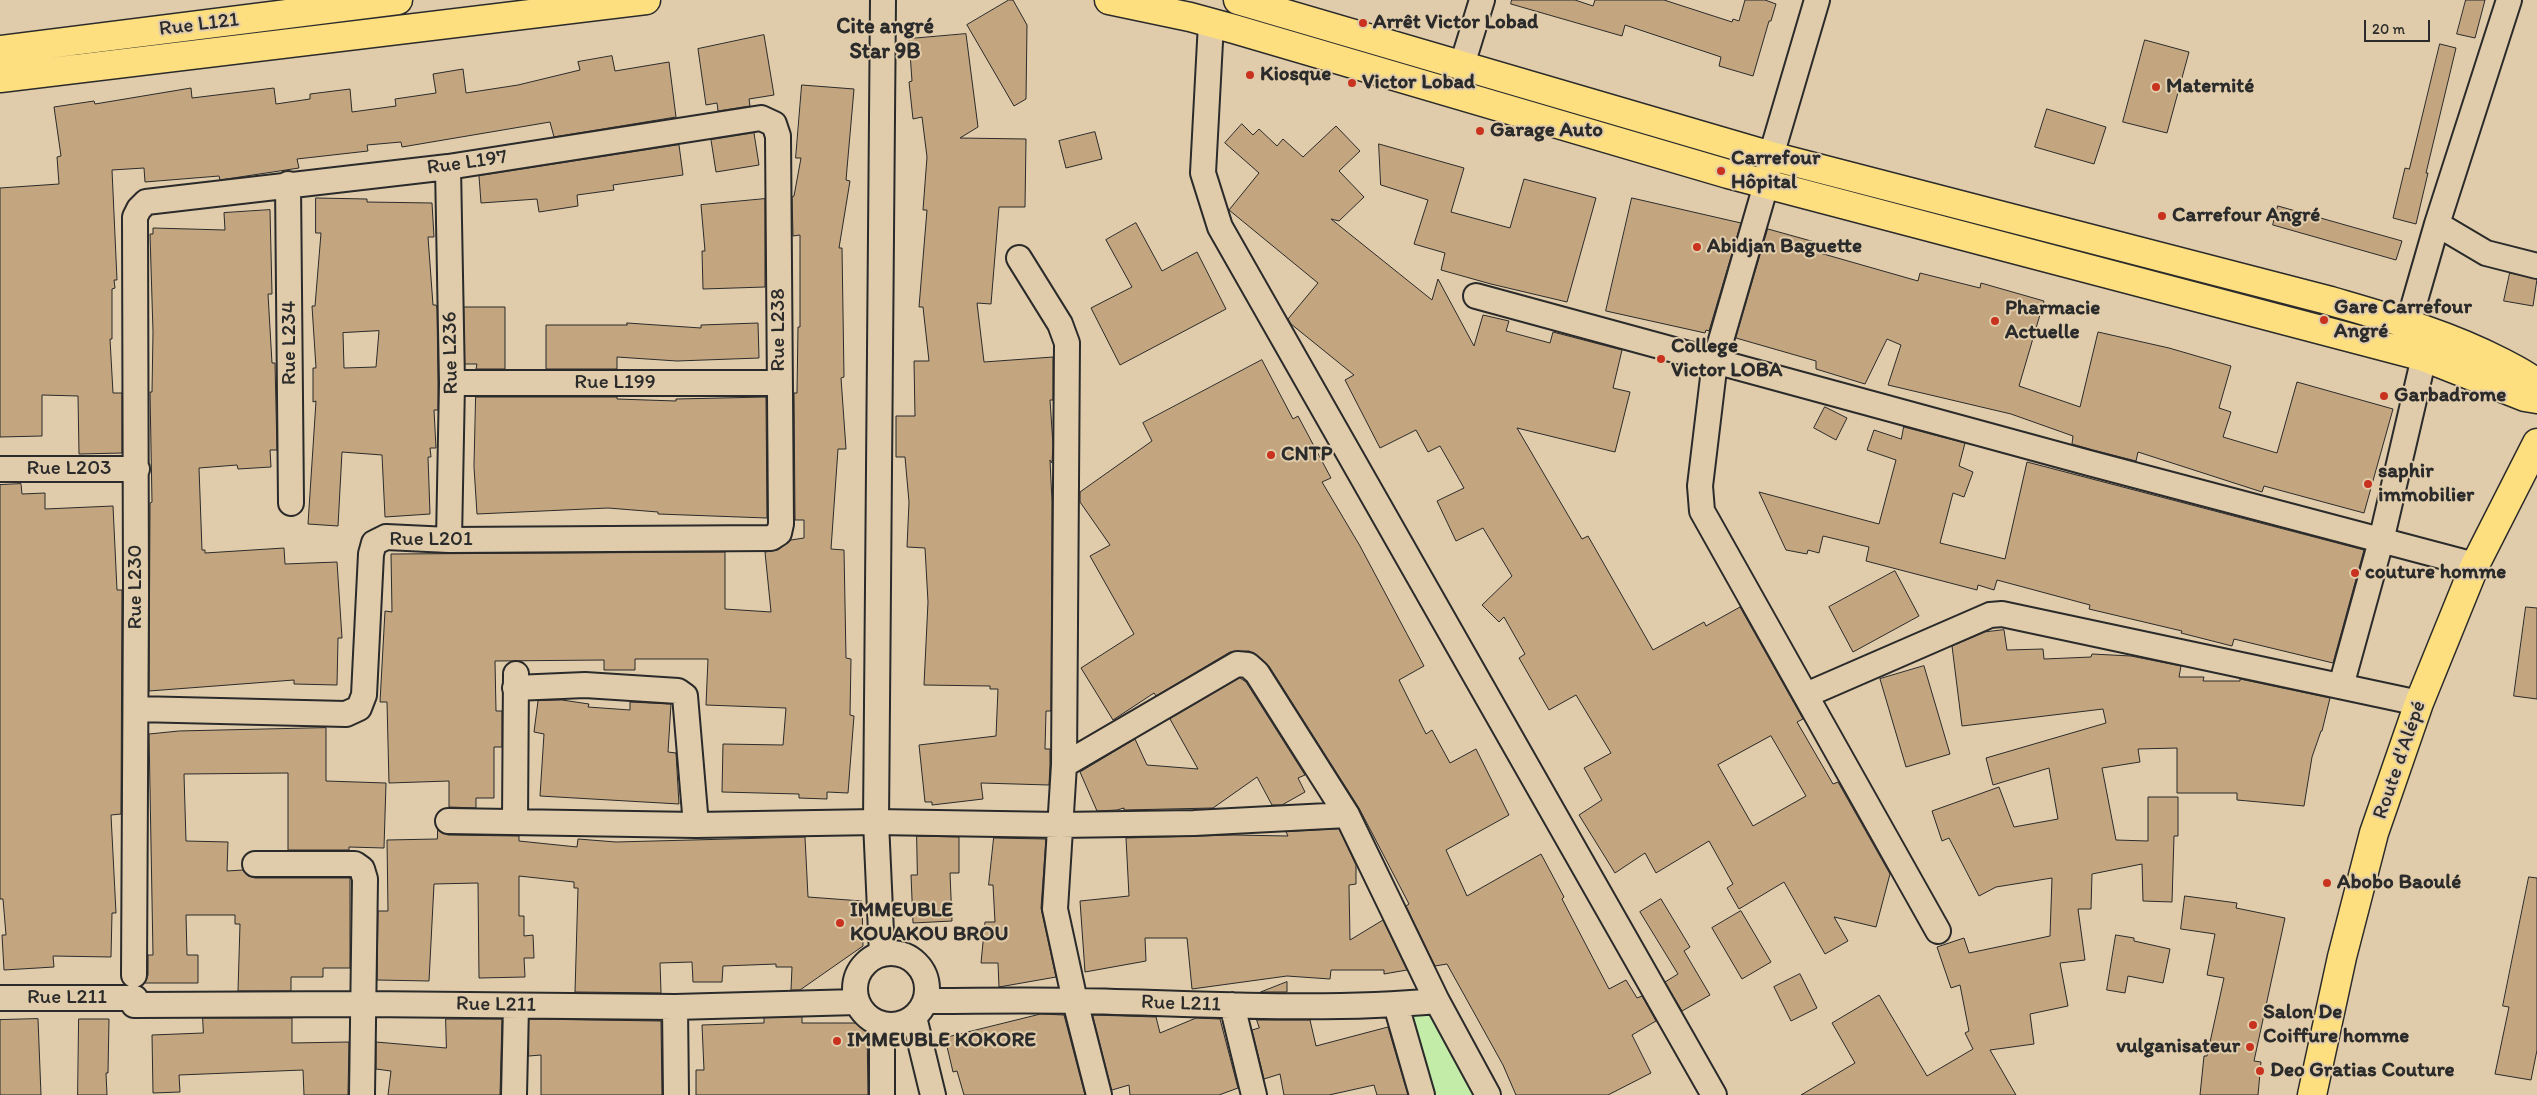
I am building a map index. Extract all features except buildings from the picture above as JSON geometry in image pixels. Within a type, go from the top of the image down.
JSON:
[{"type":"main road","name":"Rue L121","points":[[0,50],[398,0]]},
{"type":"main road","points":[[0,78],[646,0]]},
{"type":"main road","points":[[1109,0],[1211,23],[1765,184],[2412,354],[2537,399]]},
{"type":"main road","points":[[1238,0],[1771,156],[2322,298],[2409,323],[2479,350],[2529,377],[2537,384]]},
{"type":"main road","name":"Route d'Alépé","points":[[2312,1095],[2342,957],[2374,833],[2419,703],[2475,565],[2537,443]]},
{"type":"street","points":[[882,954],[876,822],[883,0]]},
{"type":"street","points":[[1462,66],[1482,0]]},
{"type":"street","points":[[1817,0],[1771,156],[1716,361],[1700,486],[1702,511],[1938,931]]},
{"type":"street","points":[[2341,686],[2381,541],[2412,354],[2409,323],[2437,224],[2509,0]]},
{"type":"street","points":[[1211,23],[1204,174],[1220,227],[1714,1095]]},
{"type":"street","name":"Rue L197","points":[[146,202],[288,184],[448,167],[761,118],[774,124],[778,136]]},
{"type":"street","name":"Rue L238","points":[[778,136],[781,524]]},
{"type":"street","name":"Rue L236","points":[[448,167],[452,382],[449,540]]},
{"type":"street","name":"Rue L234","points":[[288,184],[291,503]]},
{"type":"street","name":"Rue L230","points":[[134,975],[137,469],[135,217],[139,208],[146,202]]},
{"type":"street","points":[[2437,224],[2486,253],[2537,266]]},
{"type":"street","points":[[1019,258],[1060,324],[1066,343],[1064,765],[1055,909],[1074,1001],[1099,1095]]},
{"type":"street","points":[[1476,296],[2475,565]]},
{"type":"street","name":"Rue L199","points":[[452,382],[779,384]]},
{"type":"street","name":"Rue L203","points":[[0,469],[137,469]]},
{"type":"street","name":"Rue L201","points":[[136,709],[346,714],[359,708],[364,695],[371,554],[374,543],[386,537],[449,540],[771,538],[779,534],[781,524]]},
{"type":"street","points":[[1806,695],[1990,615],[2002,614],[2419,703]]},
{"type":"street","points":[[1064,765],[1237,664],[1248,665],[1257,673],[1347,815],[1437,1001],[1488,1095]]},
{"type":"street","points":[[515,822],[516,681],[678,692],[685,696],[696,825]]},
{"type":"street","points":[[448,822],[696,825],[876,822],[1060,825],[1194,823],[1347,815]]},
{"type":"street","points":[[254,864],[355,864],[362,869],[365,879],[362,1095]]},
{"type":"street","points":[[919,1009],[893,1025],[882,1024],[863,1012],[857,1002],[855,990],[857,978],[862,968],[871,959],[882,954],[895,953],[907,957],[918,964],[927,988],[919,1009],[933,1095]]},
{"type":"street","name":"Rue L211","points":[[0,998],[134,1002],[675,1007],[857,1002]]},
{"type":"street","name":"Rue L211","points":[[919,1009],[1074,1001],[1232,1006],[1396,1005],[1437,1001]]},
{"type":"street","points":[[1396,1005],[1422,1095]]},
{"type":"street","points":[[514,1095],[516,1006]]},
{"type":"street","points":[[1232,1006],[1254,1095]]},
{"type":"street","points":[[675,1007],[676,1095]]},
{"type":"street","points":[[882,1024],[882,1095]]},
{"type":"green space","points":[[1435,1011],[1482,1095],[1433,1095],[1405,1013]]},
{"type":"place","name":"Arrêt Victor Lobad","points":[[1363,23]]},
{"type":"place","name":"Kiosque","points":[[1250,75]]},
{"type":"place","name":"Victor Lobad","points":[[1352,83]]},
{"type":"place","name":"Maternité","points":[[2156,87]]},
{"type":"place","name":"Garage Auto","points":[[1480,131]]},
{"type":"place","name":"Carrefour Hôpital","points":[[1721,171]]},
{"type":"place","name":"Carrefour Angré","points":[[2162,216]]},
{"type":"place","name":"Abidjan Baguette","points":[[1697,247]]},
{"type":"place","name":"Gare Carrefour Angré","points":[[2324,320]]},
{"type":"place","name":"Pharmacie Actuelle","points":[[1995,321]]},
{"type":"place","name":"College Victor LOBA","points":[[1661,359]]},
{"type":"place","name":"Garbadrome","points":[[2384,396]]},
{"type":"place","name":"CNTP","points":[[1271,455]]},
{"type":"place","name":"saphir immobilier","points":[[2368,484]]},
{"type":"place","name":"couture homme","points":[[2355,573]]},
{"type":"place","name":"Abobo Baoulé","points":[[2327,883]]},
{"type":"place","name":"IMMEUBLE KOUAKOU BROU","points":[[840,923]]},
{"type":"place","name":"Salon De Coiffure homme","points":[[2253,1025]]},
{"type":"place","name":"IMMEUBLE KOKORE","points":[[837,1041]]},
{"type":"place","name":"vulganisateur","points":[[2250,1047]]},
{"type":"place","name":"Deo Gratias Couture","points":[[2260,1071]]},
{"type":"district","name":"Cite angré Star 9B","points":[[885,40]]}]
